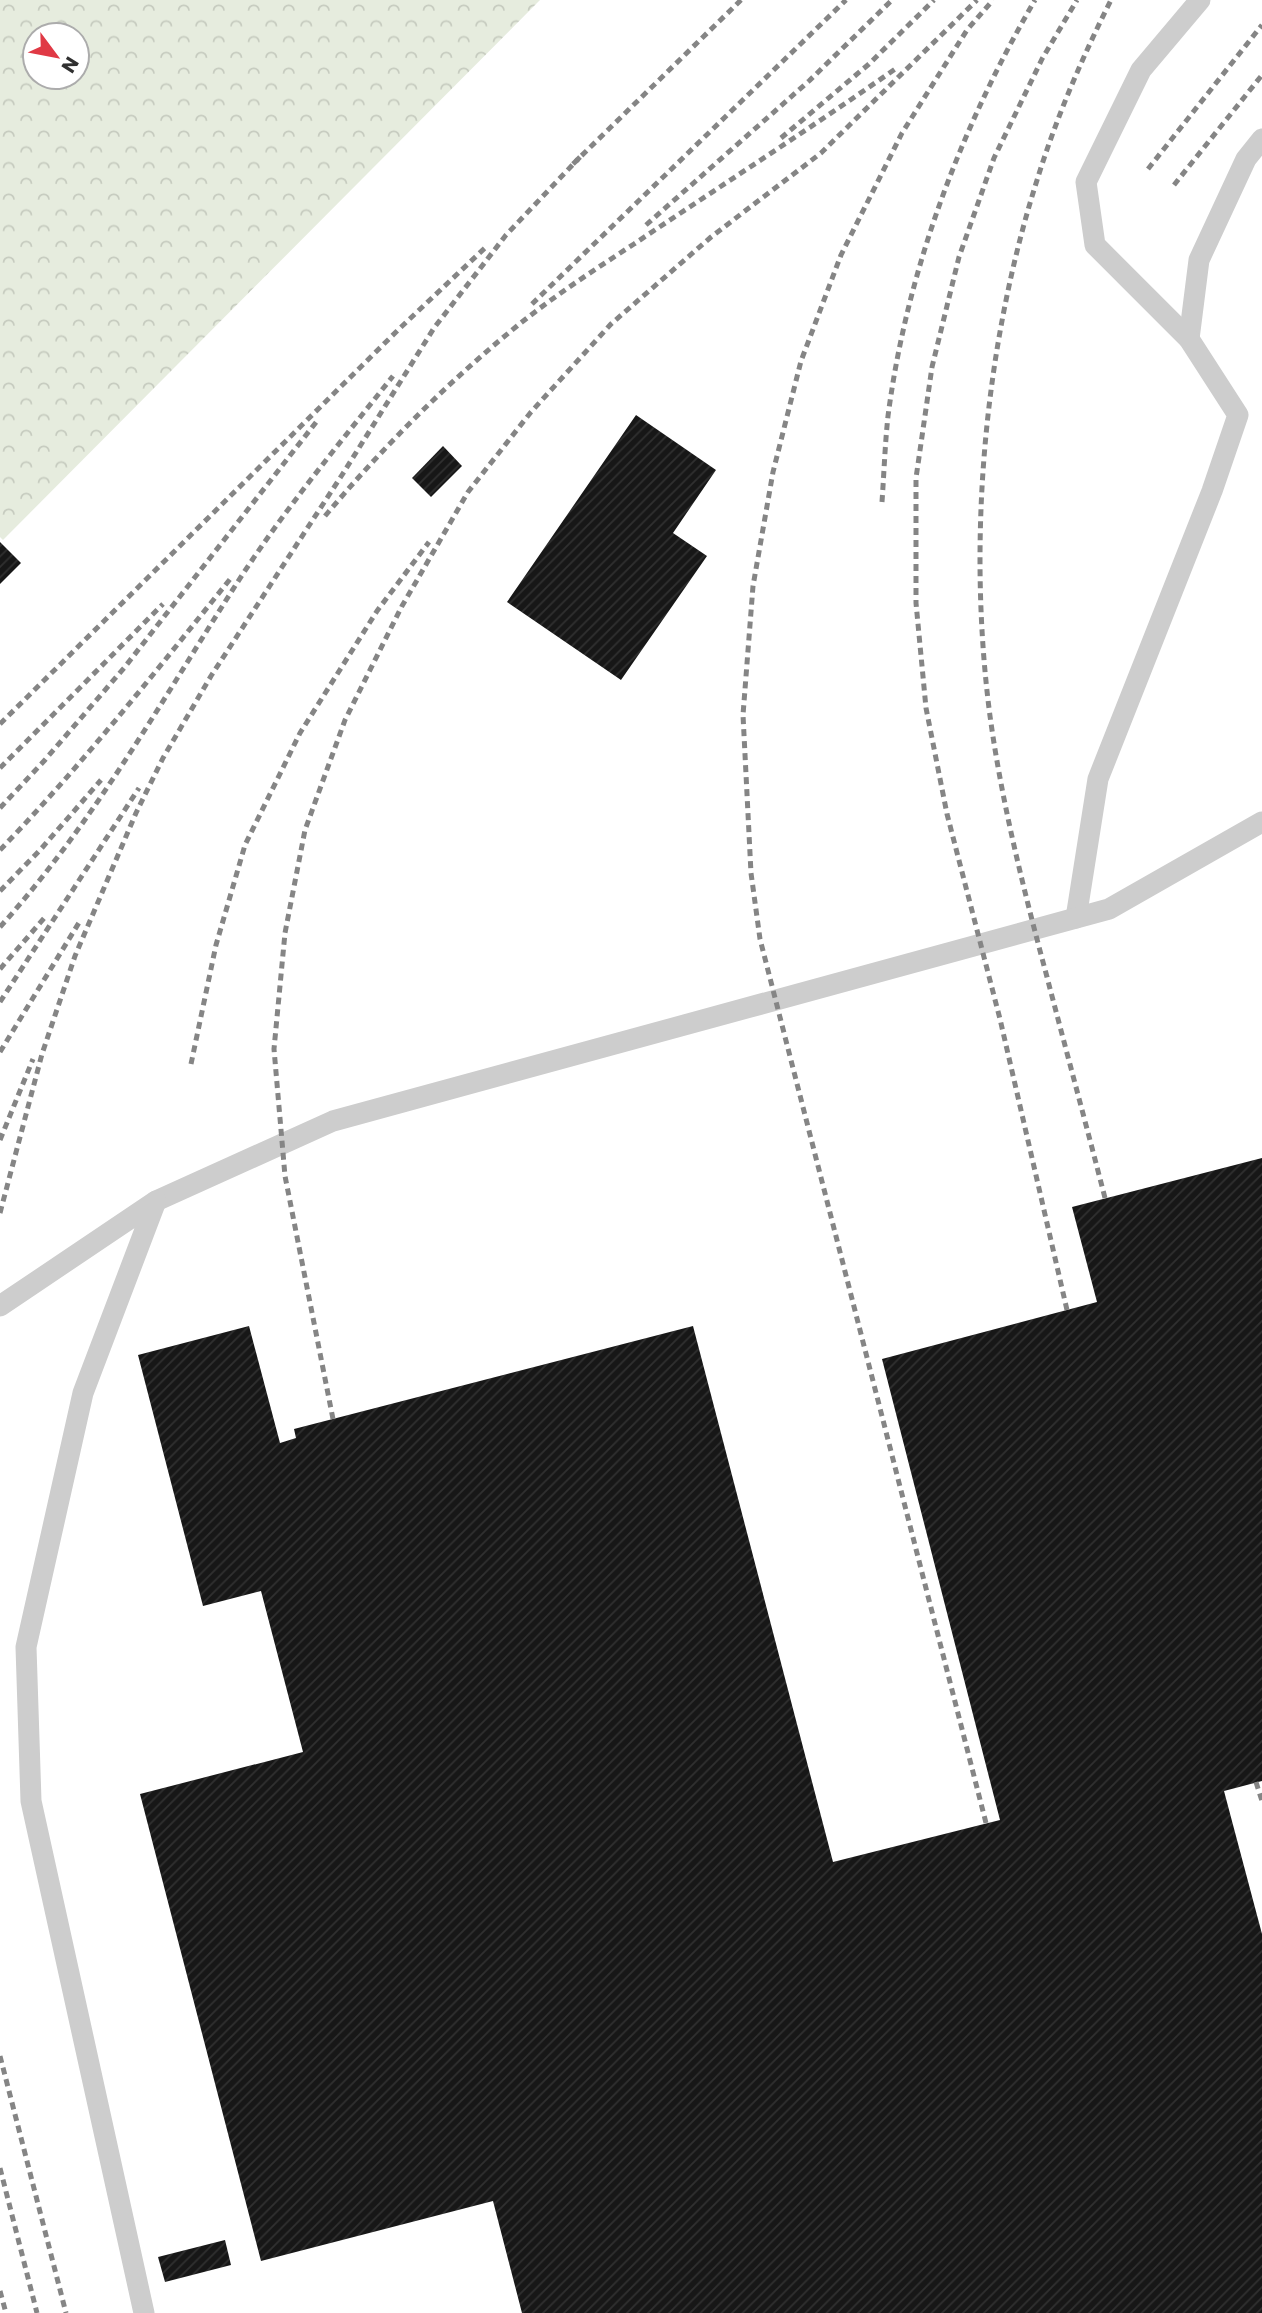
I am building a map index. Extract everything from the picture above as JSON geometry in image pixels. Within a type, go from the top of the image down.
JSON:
[{"type":"lane","points":[[1076,918],[1098,779],[1212,491],[1238,415],[1188,339],[1094,245],[1086,182],[1141,70],[1200,0]]},
{"type":"lane","points":[[1188,339],[1199,260],[1246,159],[1262,139]]},
{"type":"lane","points":[[0,1307],[156,1201],[333,1121],[1109,909],[1262,822]]},
{"type":"lane","points":[[144,2313],[31,1801],[26,1647],[83,1393],[156,1201]]},
{"type":"green space","points":[[0,0],[540,0],[3,540],[0,537]]},
{"type":"building","points":[[636,415],[716,470],[673,533],[707,556],[621,680],[507,602]]},
{"type":"building","points":[[443,446],[462,466],[431,497],[412,478]]},
{"type":"building","points":[[0,542],[21,563],[0,584]]},
{"type":"building","points":[[1262,1158],[1262,1781],[1224,1791],[1262,1934],[1262,2313],[522,2313],[493,2201],[261,2261],[140,1794],[303,1752],[261,1591],[203,1606],[138,1355],[249,1326],[280,1443],[296,1438],[294,1429],[693,1326],[833,1862],[1000,1820],[882,1359],[1097,1302],[1072,1207]]},
{"type":"building","points":[[225,2240],[231,2265],[165,2282],[158,2257]]},
{"type":"railway","points":[[573,164],[741,0]]},
{"type":"railway","points":[[532,304],[846,0]]},
{"type":"railway","points":[[646,225],[809,81],[892,0]]},
{"type":"railway","points":[[781,138],[869,64],[934,0]]},
{"type":"railway","points":[[333,1419],[285,1176],[274,1049],[285,933],[305,830],[345,720],[402,606],[468,492],[531,412],[611,324],[711,237],[821,153],[977,0]]},
{"type":"railway","points":[[986,1823],[760,939],[751,873],[743,715],[753,586],[773,472],[801,361],[841,255],[902,133],[967,30],[993,0]]},
{"type":"railway","points":[[882,502],[888,416],[897,361],[923,254],[941,201],[983,98],[1035,0]]},
{"type":"railway","points":[[1067,1310],[1000,1019],[947,814],[926,708],[916,603],[916,478],[932,367],[959,257],[994,158],[1042,59],[1077,0]]},
{"type":"railway","points":[[1105,1198],[1007,815],[990,716],[980,582],[985,444],[1004,308],[1019,242],[1045,154],[1071,87],[1111,0]]},
{"type":"railway","points":[[1148,169],[1262,25]]},
{"type":"railway","points":[[325,516],[416,416],[531,315],[589,273],[898,67]]},
{"type":"railway","points":[[1174,185],[1262,75]]},
{"type":"railway","points":[[0,1213],[42,1054],[75,956],[136,813],[163,758],[211,676],[434,328],[506,235],[580,157]]},
{"type":"railway","points":[[0,724],[399,329],[487,246]]},
{"type":"railway","points":[[0,927],[34,887],[96,804],[274,529],[393,376]]},
{"type":"railway","points":[[0,808],[124,668],[317,421]]},
{"type":"railway","points":[[191,1064],[216,945],[245,845],[300,733],[377,611],[429,542]]},
{"type":"railway","points":[[0,850],[90,751],[231,578]]},
{"type":"railway","points":[[0,768],[163,604]]},
{"type":"railway","points":[[0,891],[101,780]]},
{"type":"railway","points":[[0,1002],[139,788]]},
{"type":"railway","points":[[0,969],[46,916]]},
{"type":"railway","points":[[0,1052],[80,921]]},
{"type":"railway","points":[[0,1140],[33,1059]]},
{"type":"railway","points":[[1256,1782],[1262,1801]]},
{"type":"railway","points":[[0,2056],[66,2313]]},
{"type":"railway","points":[[0,2168],[37,2313]]},
{"type":"railway","points":[[0,2291],[6,2313]]}]
